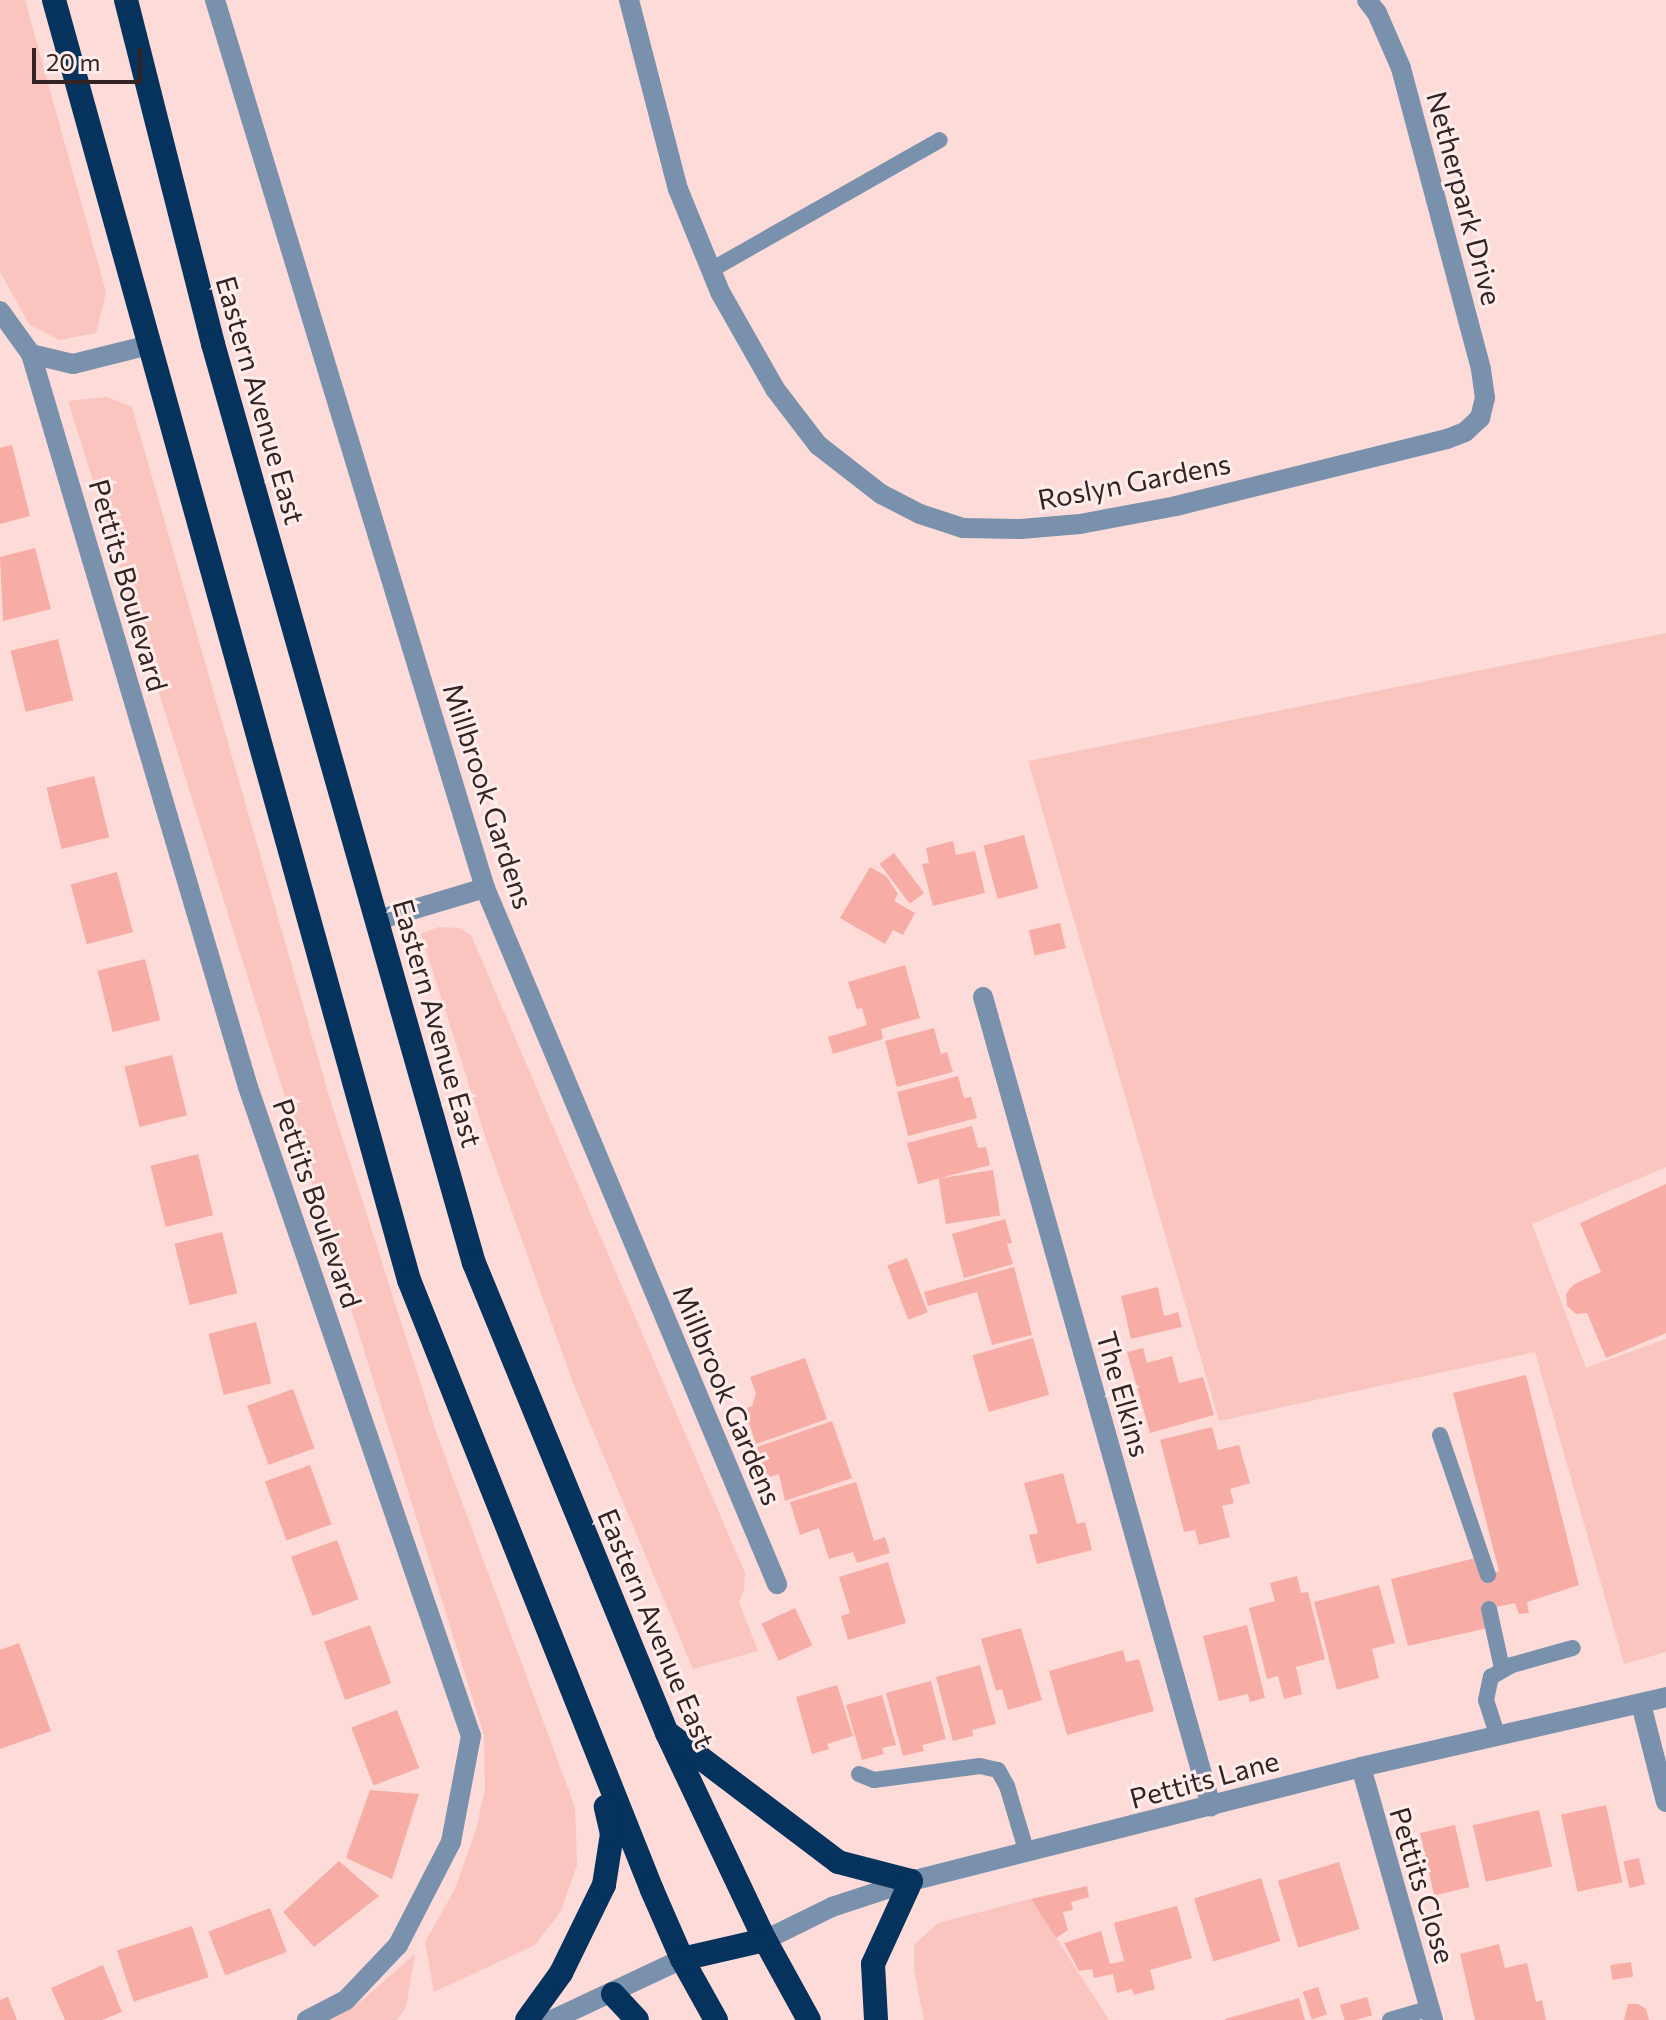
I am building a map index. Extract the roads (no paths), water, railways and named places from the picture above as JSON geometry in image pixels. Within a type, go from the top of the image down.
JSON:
[{"type":"highway","points":[[54,0],[409,1280],[682,1959],[716,2020]]},
{"type":"highway","name":"Eastern Avenue East","points":[[126,0],[213,344],[474,1263],[667,1733],[765,1940],[809,2020]]},
{"type":"highway","points":[[527,2020],[561,1973],[609,1868],[612,1834],[588,1730]]},
{"type":"highway","points":[[667,1733],[838,1862],[911,1881],[873,1964],[876,2020]]},
{"type":"highway","points":[[682,1959],[765,1940]]},
{"type":"highway","points":[[613,1994],[637,2020]]},
{"type":"street","name":"Millbrook Gardens","points":[[215,0],[485,888],[777,1584]]},
{"type":"street","name":"Roslyn Gardens","points":[[629,0],[678,189],[711,270],[775,389],[818,445],[881,494],[920,514],[963,528],[1021,529],[1080,524],[1176,506],[1447,439],[1465,432],[1480,418]]},
{"type":"street","name":"Netherpark Drive","points":[[1367,0],[1377,13],[1401,68],[1481,369],[1485,398],[1480,418]]},
{"type":"street","name":"Pettits Boulevard","points":[[0,311],[31,354],[248,1087],[471,1736],[451,1842],[398,1945],[346,2000],[307,2020]]},
{"type":"street","points":[[31,354],[73,364],[149,345]]},
{"type":"street","points":[[378,920],[485,888]]},
{"type":"street","name":"The Elkins","points":[[983,997],[1211,1806]]},
{"type":"street","name":"Pettits Lane","points":[[765,1940],[832,1907],[911,1881],[1361,1767],[1666,1697]]},
{"type":"street","points":[[1641,1704],[1666,1802]]},
{"type":"street","name":"Pettits Close","points":[[1361,1767],[1432,2014]]},
{"type":"street","points":[[552,2020],[682,1959]]},
{"type":"lane","points":[[711,270],[940,140]]},
{"type":"lane","points":[[1440,1435],[1488,1575]]},
{"type":"lane","points":[[1489,1609],[1502,1668]]},
{"type":"lane","points":[[1498,1737],[1486,1700],[1491,1677],[1502,1668],[1573,1648]]},
{"type":"lane","points":[[859,1774],[874,1780],[980,1766],[998,1770],[1007,1786],[1027,1853]]},
{"type":"lane","points":[[1390,2020],[1432,2014]]}]
